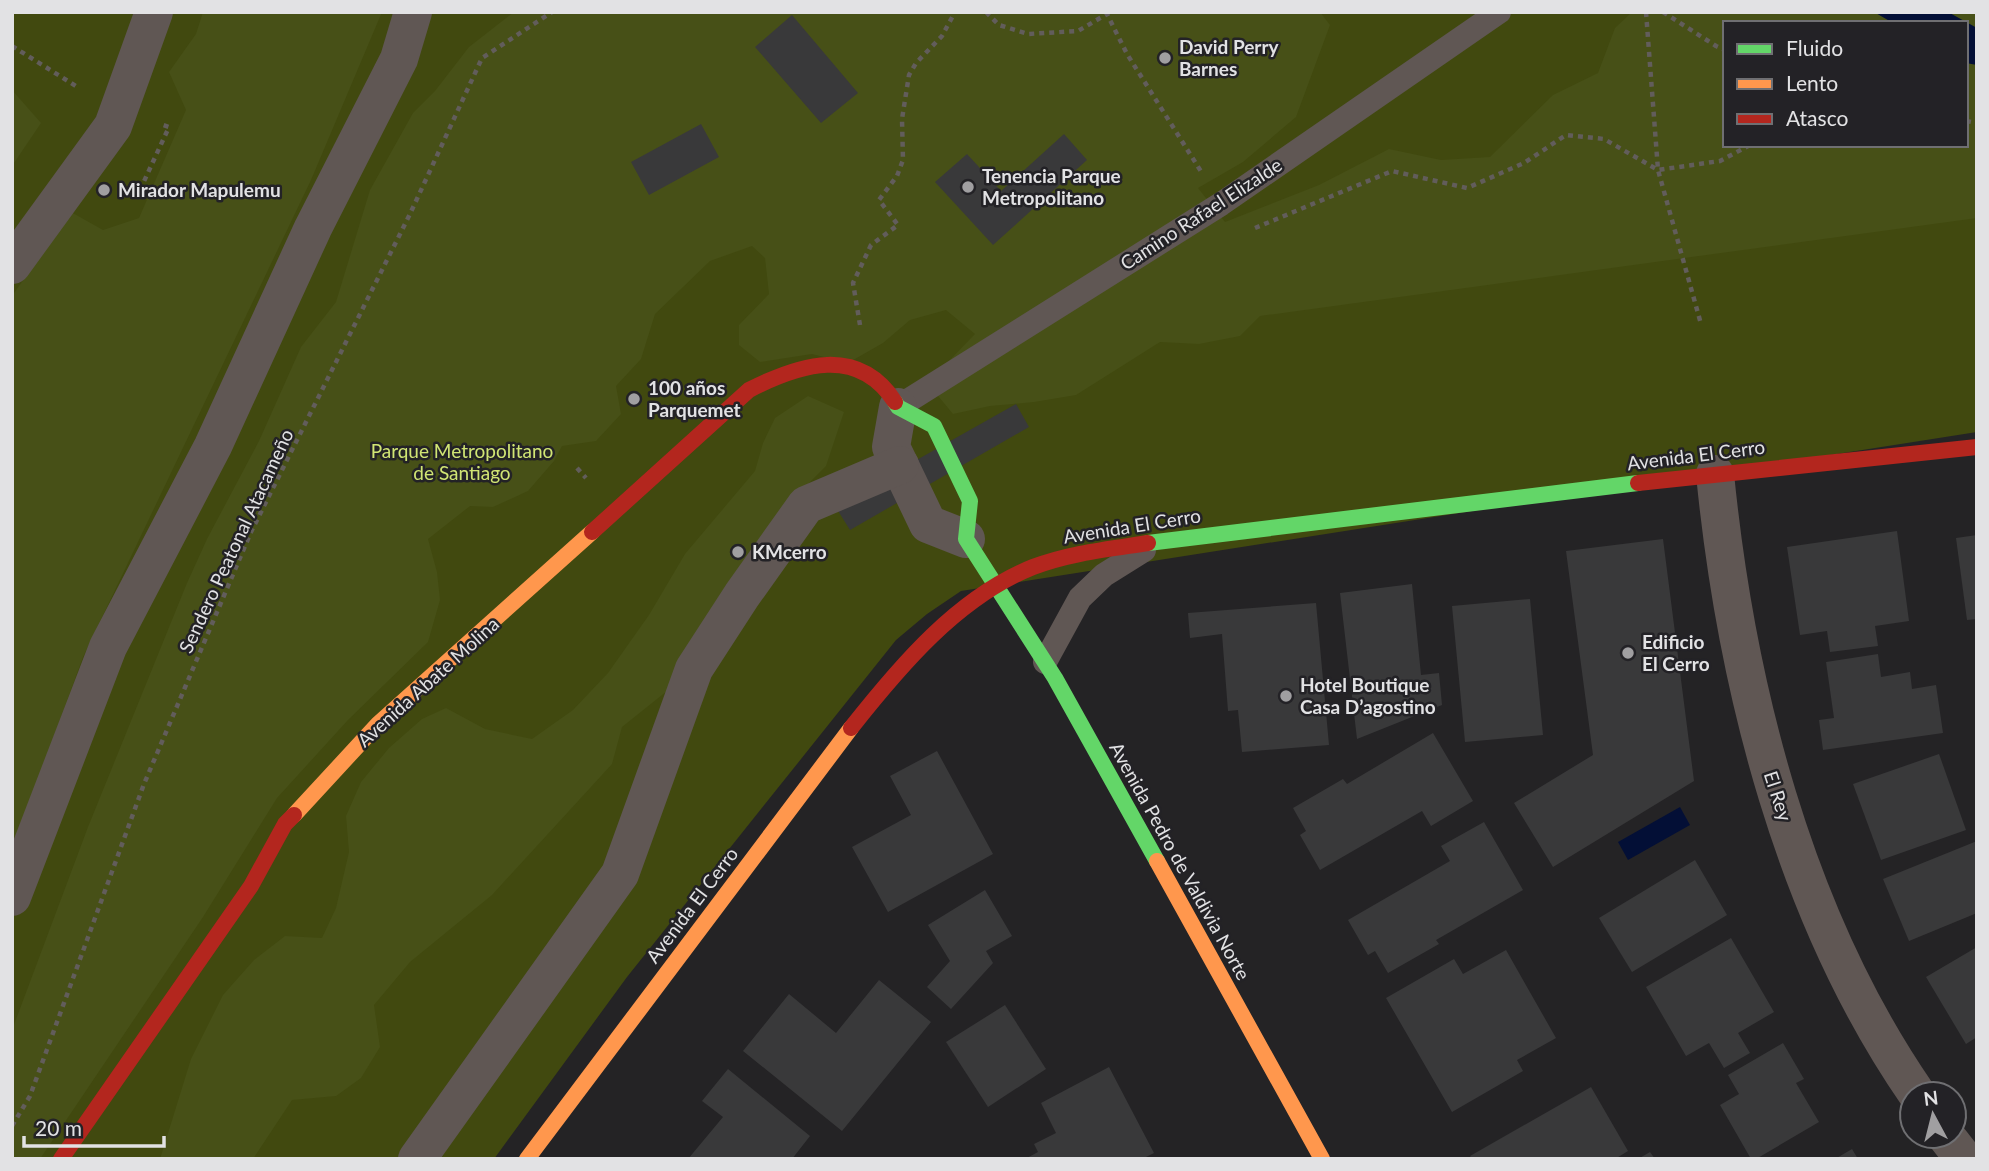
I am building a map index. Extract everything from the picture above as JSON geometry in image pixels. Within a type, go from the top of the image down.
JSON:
[{"type":"street","points":[[12,265],[113,126],[154,12]]},
{"type":"street","points":[[12,897],[108,647],[213,446],[313,228],[399,59],[413,12]]},
{"type":"street","name":"Avenida Abate Molina","points":[[61,1159],[251,886],[285,824],[379,724],[520,599],[706,426],[750,390],[779,375],[808,368],[841,364],[869,374]]},
{"type":"street","points":[[869,374],[885,387],[898,407],[934,426],[970,501],[967,539],[995,587]]},
{"type":"street","points":[[898,407],[891,447],[928,524],[967,539]]},
{"type":"street","name":"Avenida El Cerro","points":[[527,1159],[864,713],[906,662],[945,626],[995,587],[1026,570],[1070,555],[1156,542],[1715,474],[1977,447]]},
{"type":"street","points":[[418,1159],[620,874],[694,670],[750,584],[806,505],[900,465]]},
{"type":"street","name":"El Rey","points":[[1715,474],[1725,568],[1740,652],[1759,735],[1787,825],[1840,957],[1861,1000],[1909,1080]]},
{"type":"street","name":"Avenida Pedro de Valdivia Norte","points":[[995,587],[1045,663],[1322,1159]]},
{"type":"lane","name":"Camino Rafael Elizalde","points":[[898,407],[1221,204],[1499,12]]},
{"type":"lane","points":[[1045,663],[1080,598],[1104,575],[1156,542]]},
{"type":"path","name":"Sendero Peatonal Atacameño","points":[[12,1126],[30,1096],[144,784],[251,532],[410,214],[482,58],[552,12]]},
{"type":"path","points":[[869,374],[853,283],[871,245],[898,225],[880,200],[897,176],[903,160],[902,119],[909,75],[916,63],[942,36],[955,12]]},
{"type":"path","points":[[986,12],[999,24],[1028,34],[1078,31],[1107,14],[1127,54],[1221,204],[1254,229],[1392,171],[1467,188],[1524,163],[1566,135],[1604,139],[1658,170],[1720,161],[1746,147]]},
{"type":"path","points":[[1646,12],[1658,170],[1701,324]]},
{"type":"path","points":[[1663,12],[1723,49]]},
{"type":"green space","name":"Parque Metropolitano de Santiago","points":[[12,12],[1977,12],[1977,432],[961,591],[927,614],[896,640],[627,977],[494,1159],[12,1159]]},
{"type":"green space","points":[[203,12],[382,12],[311,180],[83,657],[12,851],[12,296],[71,212],[103,230],[139,218],[186,110],[169,72],[196,34]]},
{"type":"green space","points":[[514,12],[1320,12],[1330,25],[1296,117],[1243,162],[1198,188],[1225,222],[1319,185],[1389,149],[1441,160],[1490,157],[1553,95],[1598,73],[1615,28],[1632,12],[1977,12],[1977,218],[1260,316],[1240,336],[1199,344],[1160,342],[1076,395],[990,406],[953,414],[934,391],[944,366],[975,334],[946,310],[910,320],[883,343],[848,363],[812,354],[760,362],[739,345],[739,325],[769,294],[765,258],[752,246],[710,261],[655,314],[641,359],[616,386],[621,414],[596,441],[562,446],[554,461],[528,491],[493,507],[470,506],[428,539],[437,572],[440,600],[428,642],[348,720],[277,798],[203,917],[40,1159],[12,1159],[12,1030],[88,827],[207,539],[259,441],[301,347],[336,302],[370,190],[413,113],[435,91],[469,47]]},
{"type":"green space","points":[[12,90],[41,123],[12,166]]},
{"type":"green space","points":[[808,396],[844,412],[826,466],[784,508],[667,691],[622,727],[612,764],[492,895],[410,962],[374,1005],[380,1047],[361,1078],[336,1096],[292,1100],[253,1159],[160,1159],[191,1059],[223,995],[254,960],[285,936],[322,938],[336,908],[349,852],[346,816],[361,782],[389,748],[422,719],[446,708],[485,729],[532,739],[573,710],[608,673],[649,615],[685,554],[755,471],[763,443],[775,418]]},
{"type":"water","points":[[1874,12],[1948,12],[1964,21],[1890,21]]},
{"type":"water","points":[[1968,23],[1977,28],[1977,65],[1968,63]]},
{"type":"water","points":[[1680,807],[1690,825],[1628,860],[1618,842]]},
{"type":"building","points":[[792,15],[858,93],[821,123],[755,47]]},
{"type":"building","points":[[701,124],[719,157],[649,195],[631,162]]},
{"type":"building","name":"Tenencia Parque Metropolitano","points":[[1064,134],[1087,160],[993,245],[935,182],[967,154],[1001,191]]},
{"type":"building","points":[[1016,404],[1029,427],[850,530],[835,506]]},
{"type":"building","points":[[1897,531],[1909,621],[1875,626],[1878,646],[1830,652],[1827,631],[1800,635],[1787,547]]},
{"type":"building","points":[[1977,535],[1977,619],[1967,620],[1956,538]]},
{"type":"building","name":"Edificio El Cerro","points":[[1663,539],[1694,781],[1553,867],[1514,803],[1593,755],[1566,551]]},
{"type":"building","points":[[1412,584],[1421,675],[1439,673],[1442,705],[1357,739],[1340,593]]},
{"type":"building","points":[[1530,599],[1543,735],[1465,742],[1452,606]]},
{"type":"building","points":[[1316,603],[1329,745],[1242,752],[1238,710],[1228,711],[1222,634],[1190,638],[1188,613]]},
{"type":"building","points":[[1878,654],[1881,677],[1910,672],[1912,689],[1936,685],[1943,733],[1823,750],[1819,720],[1834,718],[1826,662]]},
{"type":"building","points":[[1433,733],[1473,801],[1431,826],[1422,811],[1320,870],[1300,835],[1306,831],[1293,808],[1343,779],[1347,784]]},
{"type":"building","points":[[937,751],[993,854],[888,912],[852,847],[911,815],[890,776]]},
{"type":"building","points":[[1939,754],[1966,830],[1881,860],[1853,784]]},
{"type":"building","points":[[1484,822],[1523,890],[1436,940],[1439,944],[1388,973],[1375,951],[1368,955],[1348,920],[1450,861],[1441,846]]},
{"type":"building","points":[[1977,841],[1977,913],[1909,941],[1883,879]]},
{"type":"building","points":[[1695,860],[1727,915],[1632,972],[1599,918]]},
{"type":"building","points":[[985,890],[1012,936],[986,951],[993,963],[951,1009],[927,987],[950,961],[928,925]]},
{"type":"building","points":[[1731,938],[1774,1012],[1738,1033],[1750,1053],[1724,1068],[1709,1043],[1686,1056],[1646,987]]},
{"type":"building","points":[[1977,947],[1977,1037],[1966,1044],[1926,977]]},
{"type":"building","points":[[1506,950],[1556,1038],[1517,1060],[1523,1071],[1452,1112],[1386,998],[1454,959],[1463,974]]},
{"type":"building","points":[[879,980],[931,1022],[842,1131],[743,1051],[789,994],[836,1033]]},
{"type":"building","points":[[1005,1005],[1046,1069],[988,1107],[946,1042]]},
{"type":"building","points":[[1783,1043],[1804,1079],[1796,1083],[1819,1122],[1756,1159],[1751,1159],[1720,1105],[1739,1094],[1728,1075]]},
{"type":"building","points":[[1109,1067],[1154,1153],[1142,1159],[1025,1159],[1038,1152],[1034,1144],[1056,1133],[1041,1103]]},
{"type":"building","points":[[728,1069],[810,1136],[792,1159],[688,1159],[723,1117],[702,1101]]},
{"type":"building","points":[[1591,1087],[1628,1151],[1615,1159],[1472,1159],[1470,1156]]},
{"type":"building","points":[[1852,1149],[1858,1159],[1835,1159]]},
{"type":"building","points":[[1650,1152],[1655,1159],[1638,1159]]},
{"type":"traffic: fast","points":[[895,402],[898,407],[934,426],[970,501],[966,539],[1055,678],[1157,861]]},
{"type":"traffic: fast","points":[[1148,543],[1638,483]]},
{"type":"traffic: slow","points":[[294,815],[378,724],[592,532]]},
{"type":"traffic: slow","points":[[527,1159],[851,728]]},
{"type":"traffic: slow","points":[[1157,861],[1322,1159]]},
{"type":"traffic: jam","points":[[592,532],[749,390],[768,381],[808,367],[846,366],[864,372],[880,384],[895,402]]},
{"type":"traffic: jam","points":[[1638,483],[1977,447]]},
{"type":"traffic: jam","points":[[851,728],[910,658],[955,615],[980,596],[1033,567],[1061,558],[1148,543]]},
{"type":"traffic: jam","points":[[61,1159],[251,886],[285,824],[294,815]]},
{"type":"place","name":"David Perry Barnes","points":[[1165,58]]},
{"type":"place","name":"Tenencia Parque Metropolitano","points":[[968,187]]},
{"type":"place","name":"Mirador Mapulemu","points":[[104,190]]},
{"type":"place","name":"100 años Parquemet","points":[[634,399]]},
{"type":"place","name":"KMcerro","points":[[738,552]]},
{"type":"place","name":"Edificio El Cerro","points":[[1628,653]]},
{"type":"place","name":"Hotel Boutique Casa D’agostino","points":[[1286,696]]}]
